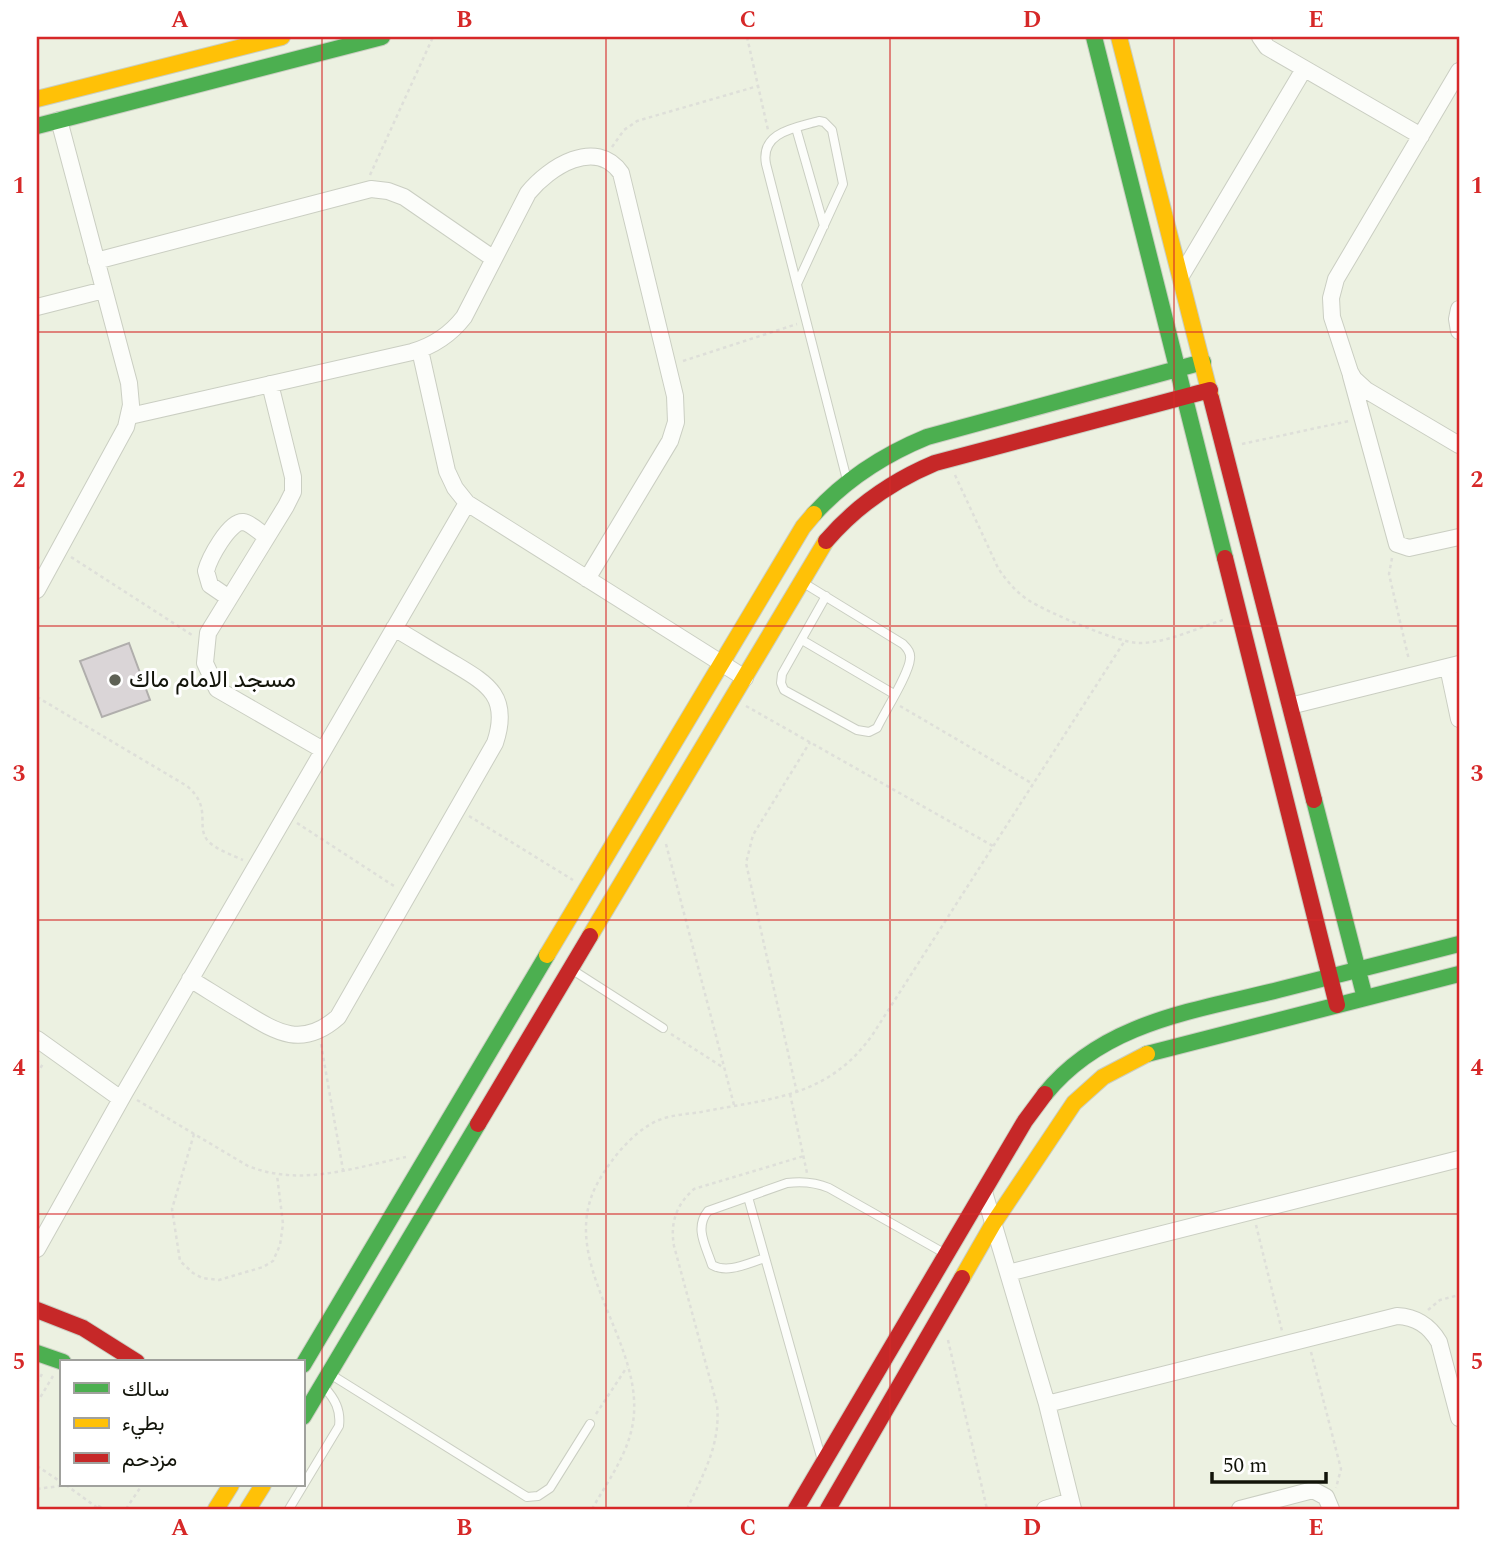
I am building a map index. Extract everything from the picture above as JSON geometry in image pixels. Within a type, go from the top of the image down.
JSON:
[{"type":"street","points":[[37,99],[282,37]]},
{"type":"street","points":[[37,125],[352,40],[382,37]]},
{"type":"street","points":[[1094,37],[1337,1005]]},
{"type":"street","points":[[1119,37],[1365,998]]},
{"type":"street","points":[[1259,37],[1267,47],[1421,136]]},
{"type":"street","points":[[1181,276],[1304,69]]},
{"type":"street","points":[[1459,71],[1332,289],[1332,317],[1350,372],[1394,539],[1401,547],[1409,548],[1459,537]]},
{"type":"street","points":[[37,590],[130,416],[129,383],[59,120]]},
{"type":"street","points":[[130,416],[420,350],[449,334],[464,317],[528,193],[546,174],[586,156],[607,160],[621,173],[677,413],[670,441],[587,579]]},
{"type":"street","points":[[96,261],[363,190],[388,191],[404,197],[494,259]]},
{"type":"street","points":[[37,307],[104,290]]},
{"type":"street","points":[[1459,309],[1459,331]]},
{"type":"street","points":[[420,350],[447,471],[455,488],[467,503],[745,678]]},
{"type":"street","points":[[304,1363],[803,527],[831,494],[883,456],[927,437],[1203,362]]},
{"type":"street","points":[[1350,372],[1366,390],[1459,445]]},
{"type":"street","points":[[270,384],[294,485],[290,499],[208,633],[205,663],[217,689],[323,750]]},
{"type":"street","points":[[304,1415],[825,542],[864,501],[905,475],[948,459],[1210,390]]},
{"type":"street","points":[[37,1249],[190,979],[467,503]]},
{"type":"street","points":[[229,598],[210,585],[206,570],[230,527],[239,522],[246,523],[267,537]]},
{"type":"street","points":[[190,979],[275,1031],[297,1034],[319,1030],[338,1017],[495,743],[500,722],[497,701],[486,683],[394,628]]},
{"type":"street","points":[[1290,706],[1453,665],[1459,719]]},
{"type":"street","points":[[796,1509],[1044,1094],[1068,1068],[1105,1041],[1147,1023],[1459,944]]},
{"type":"street","points":[[828,1509],[993,1224],[1074,1103],[1096,1083],[1120,1066],[1156,1051],[1459,974]]},
{"type":"street","points":[[513,1012],[537,1026]]},
{"type":"street","points":[[37,1039],[123,1096]]},
{"type":"street","points":[[1008,1273],[1459,1160]]},
{"type":"street","points":[[984,1192],[1046,1404],[1072,1505],[1045,1509]]},
{"type":"street","points":[[37,1310],[82,1328],[133,1360]]},
{"type":"street","points":[[1046,1404],[1397,1317],[1422,1322],[1435,1334],[1459,1418]]},
{"type":"street","points":[[37,1353],[60,1361]]},
{"type":"street","points":[[216,1509],[230,1486]]},
{"type":"street","points":[[248,1509],[262,1486]]},
{"type":"street","points":[[1240,1509],[1309,1490],[1317,1491],[1329,1503]]},
{"type":"lane","points":[[797,284],[843,184],[832,130],[819,121],[779,133],[771,140],[765,158],[797,284],[807,321],[847,480]]},
{"type":"lane","points":[[796,128],[824,226]]},
{"type":"lane","points":[[802,582],[827,596],[908,649],[910,660],[877,728],[863,732],[784,691],[782,674],[827,596]]},
{"type":"lane","points":[[802,640],[892,697]]},
{"type":"lane","points":[[571,969],[663,1028]]},
{"type":"lane","points":[[765,1258],[727,1269],[716,1268],[712,1265],[700,1230],[702,1220],[708,1211],[787,1183],[810,1182],[829,1188],[947,1255]]},
{"type":"lane","points":[[748,1197],[823,1463]]},
{"type":"lane","points":[[326,1380],[527,1497],[538,1496],[550,1488],[590,1424]]},
{"type":"lane","points":[[304,1484],[339,1426],[340,1414],[326,1380]]},
{"type":"lane","points":[[289,1509],[303,1486]]},
{"type":"path","points":[[363,190],[433,37]]},
{"type":"path","points":[[747,37],[771,140]]},
{"type":"path","points":[[607,160],[619,136],[637,121],[758,86]]},
{"type":"path","points":[[667,366],[807,321]]},
{"type":"path","points":[[1225,448],[1362,418]]},
{"type":"path","points":[[948,459],[998,568],[1006,580],[1028,600],[1124,642],[1150,642],[1239,615]]},
{"type":"path","points":[[1401,547],[1391,561],[1389,574],[1412,676]]},
{"type":"path","points":[[59,549],[205,644]]},
{"type":"path","points":[[592,1509],[630,1440],[634,1398],[627,1367],[586,1249],[586,1222],[592,1197],[603,1175],[622,1150],[659,1120],[797,1093],[828,1078],[848,1063],[864,1046],[1124,642]]},
{"type":"path","points":[[37,697],[187,786],[200,801],[204,814],[204,832],[210,843],[255,867]]},
{"type":"path","points":[[892,697],[1033,784]]},
{"type":"path","points":[[733,698],[993,846]]},
{"type":"path","points":[[797,1093],[746,863],[753,835],[810,742]]},
{"type":"path","points":[[457,809],[587,889]]},
{"type":"path","points":[[285,816],[408,895]]},
{"type":"path","points":[[659,821],[734,1105]]},
{"type":"path","points":[[663,1028],[724,1068]]},
{"type":"path","points":[[319,1030],[343,1170]]},
{"type":"path","points":[[790,1094],[810,1182]]},
{"type":"path","points":[[123,1096],[248,1166],[277,1175],[317,1176],[430,1153]]},
{"type":"path","points":[[194,1134],[173,1199],[172,1217],[180,1261],[202,1278],[219,1280],[263,1267],[273,1261],[280,1245],[283,1224],[277,1175]]},
{"type":"path","points":[[687,1509],[712,1456],[719,1419],[674,1246],[674,1216],[683,1200],[694,1189],[804,1156]]},
{"type":"path","points":[[1252,1212],[1285,1344]]},
{"type":"path","points":[[1422,1322],[1429,1310],[1440,1300],[1459,1295]]},
{"type":"path","points":[[1308,1338],[1341,1469],[1338,1484],[1329,1503]]},
{"type":"path","points":[[948,1339],[988,1509]]},
{"type":"path","points":[[37,1403],[60,1365]]},
{"type":"path","points":[[590,1424],[627,1367]]},
{"type":"path","points":[[37,1466],[60,1481]]},
{"type":"path","points":[[37,1489],[60,1486]]},
{"type":"path","points":[[67,1486],[104,1509]]},
{"type":"path","points":[[126,1509],[141,1486]]},
{"type":"building","name":"مسجد الامام ماك","points":[[129,643],[150,700],[102,717],[80,661]]},
{"type":"traffic: fast","points":[[37,126],[382,37]]},
{"type":"traffic: fast","points":[[1094,37],[1225,558]]},
{"type":"traffic: fast","points":[[814,514],[866,469],[927,437],[1203,362]]},
{"type":"traffic: fast","points":[[1314,800],[1365,998]]},
{"type":"traffic: fast","points":[[1045,1094],[1068,1070],[1094,1050],[1152,1023],[1459,944]]},
{"type":"traffic: fast","points":[[304,1363],[547,955]]},
{"type":"traffic: fast","points":[[1147,1054],[1459,974]]},
{"type":"traffic: fast","points":[[304,1415],[478,1124]]},
{"type":"traffic: fast","points":[[37,1353],[60,1361]]},
{"type":"traffic: slow","points":[[37,99],[282,37]]},
{"type":"traffic: slow","points":[[1119,37],[1211,398]]},
{"type":"traffic: slow","points":[[547,955],[803,527],[814,514]]},
{"type":"traffic: slow","points":[[590,936],[826,541]]},
{"type":"traffic: slow","points":[[962,1278],[993,1224],[1074,1103],[1103,1077],[1147,1054]]},
{"type":"traffic: slow","points":[[216,1509],[230,1486]]},
{"type":"traffic: slow","points":[[248,1509],[262,1486]]},
{"type":"traffic: jam","points":[[826,541],[850,516],[876,495],[935,463],[1210,390]]},
{"type":"traffic: jam","points":[[1211,398],[1314,800]]},
{"type":"traffic: jam","points":[[1225,558],[1337,1005]]},
{"type":"traffic: jam","points":[[478,1124],[590,936]]},
{"type":"traffic: jam","points":[[796,1509],[1025,1121],[1045,1094]]},
{"type":"traffic: jam","points":[[828,1509],[962,1278]]},
{"type":"traffic: jam","points":[[37,1310],[83,1328],[134,1360]]},
{"type":"place","name":"مسجد الامام ماك","points":[[115,680]]}]
